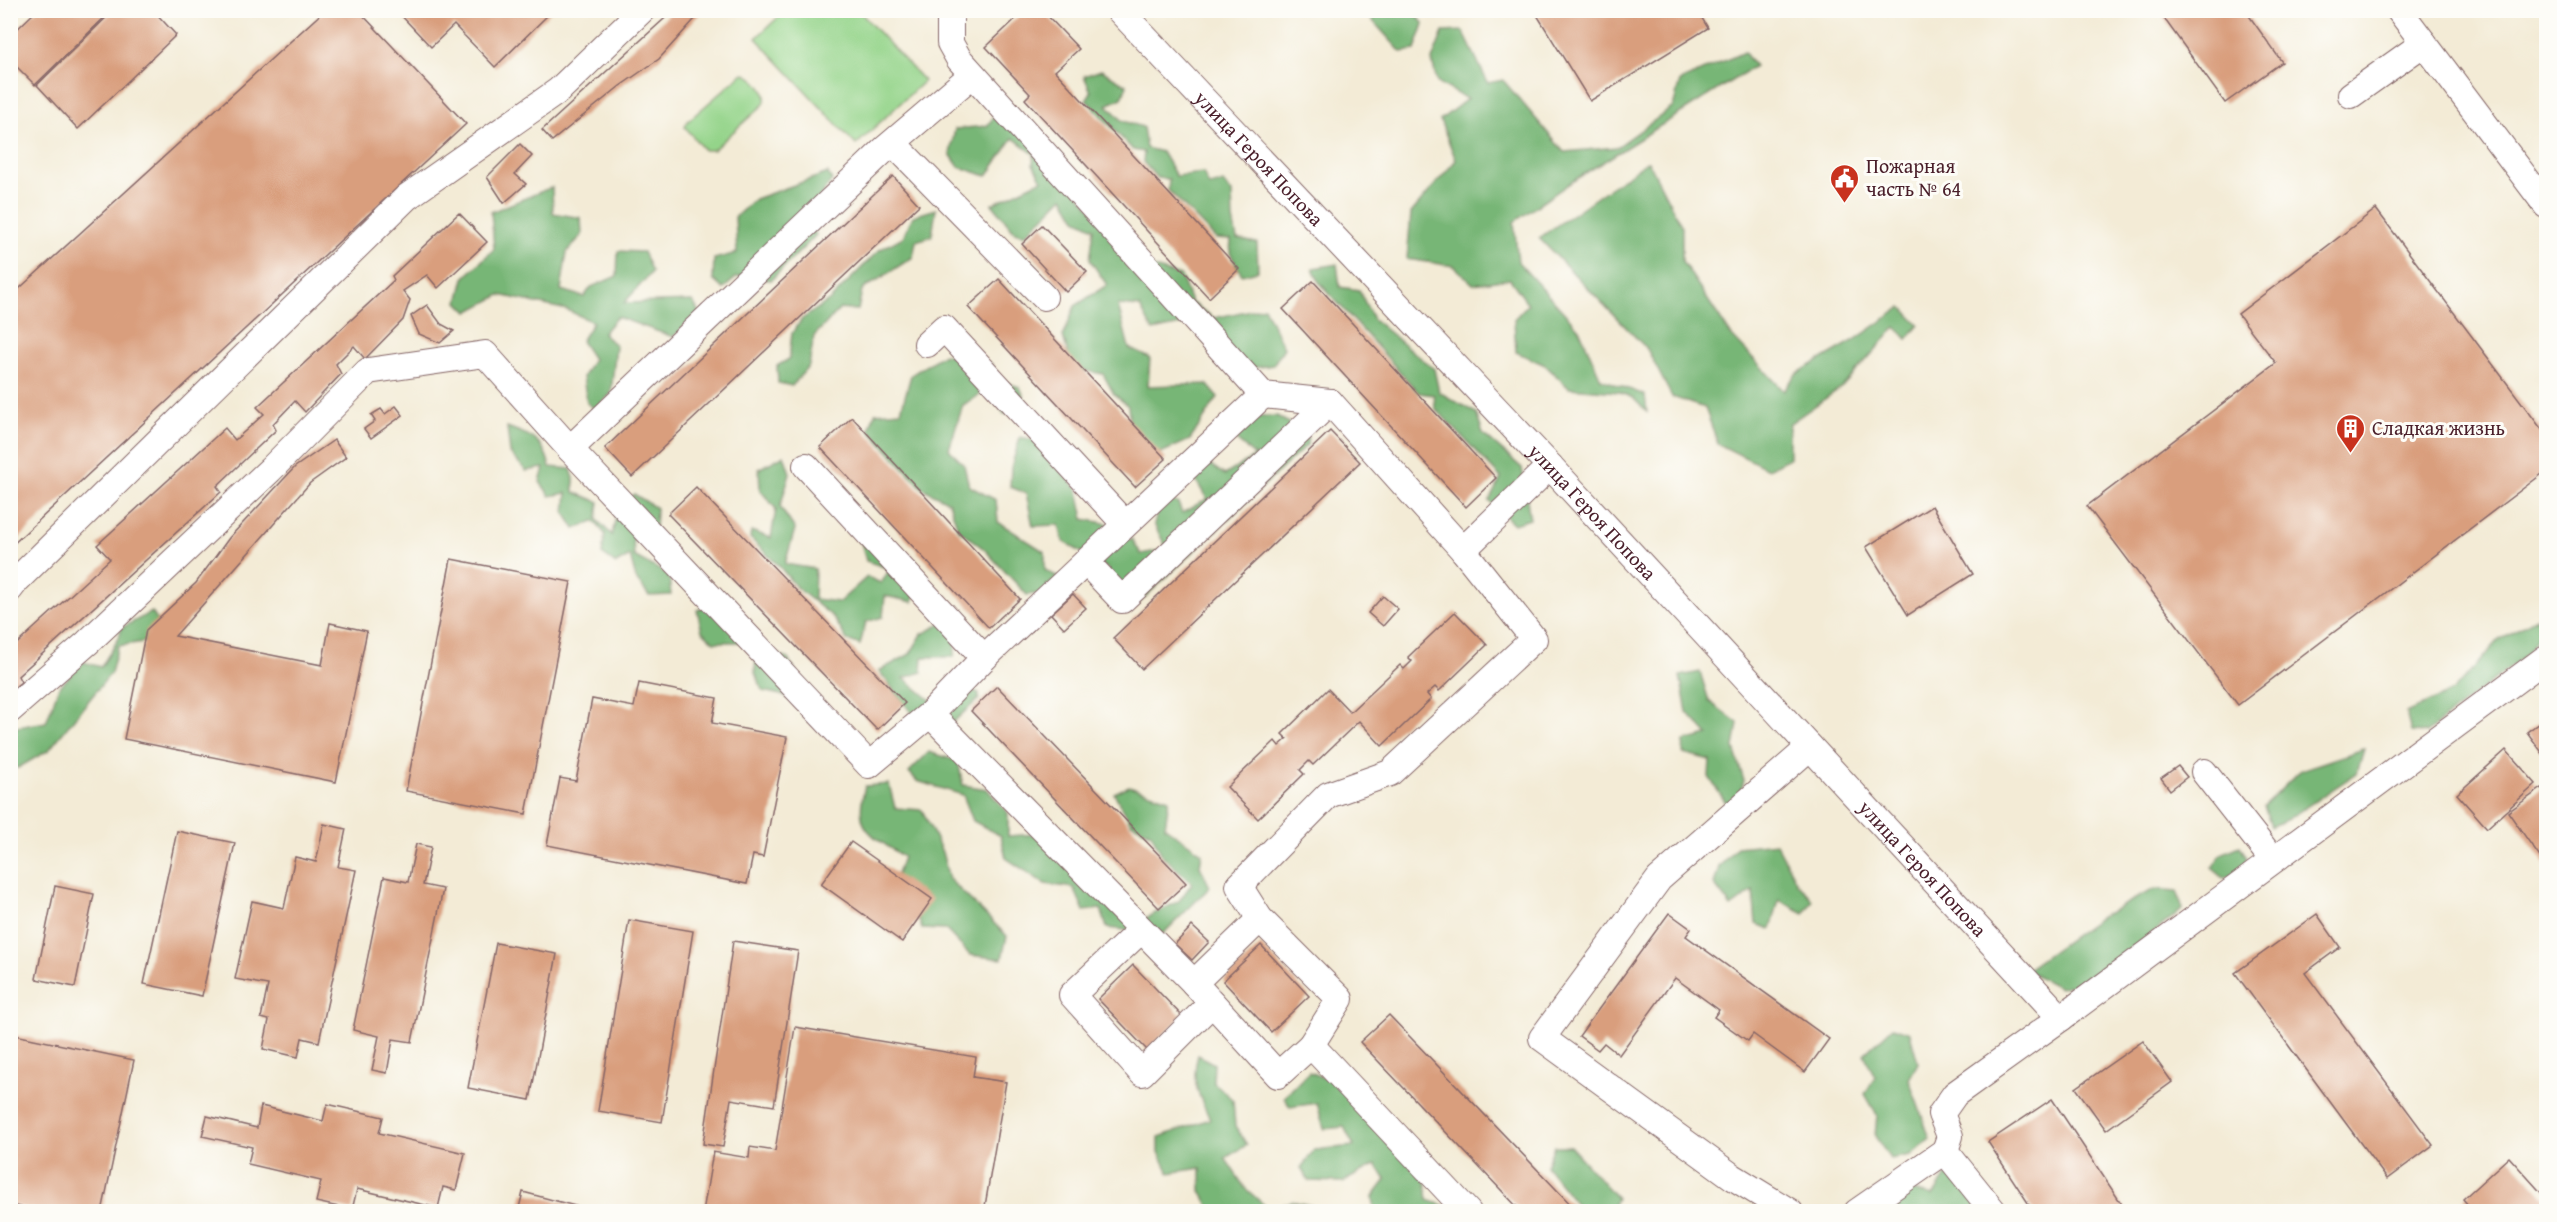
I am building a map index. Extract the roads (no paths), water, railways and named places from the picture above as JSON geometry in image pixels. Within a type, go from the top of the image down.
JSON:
[{"type":"street","points":[[10,589],[407,197],[558,91],[642,10]]},
{"type":"street","points":[[930,714],[1194,983],[1278,1075],[1311,1045],[1340,999],[1260,919],[1239,886],[1328,795],[1390,773],[1534,639],[1463,550],[1330,402],[1263,394],[958,59],[950,43],[950,10]]},
{"type":"street","name":"улица Героя Попова","points":[[1119,10],[1550,466],[2061,1018]]},
{"type":"street","points":[[2399,10],[2547,205]]},
{"type":"street","points":[[2351,95],[2424,43]]},
{"type":"street","points":[[570,449],[893,142],[972,75]]},
{"type":"street","points":[[893,142],[1044,297]]},
{"type":"street","points":[[927,344],[944,328],[1125,525]]},
{"type":"street","points":[[10,710],[87,643],[227,511],[368,371],[485,354],[570,449],[869,765],[930,714],[984,658],[1263,394]]},
{"type":"street","points":[[1086,562],[1122,600],[1330,402]]},
{"type":"street","points":[[806,466],[984,658]]},
{"type":"street","points":[[1463,550],[1550,466]]},
{"type":"street","points":[[1857,1212],[1945,1151],[1950,1136],[1941,1114],[1954,1094],[2061,1018],[2547,658]]},
{"type":"street","points":[[1790,1212],[1733,1177],[1542,1038],[1659,879],[1810,747]]},
{"type":"street","points":[[2204,772],[2273,860]]},
{"type":"street","points":[[1194,983],[1260,919]]},
{"type":"street","points":[[1140,930],[1072,995],[1142,1073],[1212,1003]]},
{"type":"street","points":[[1311,1045],[1468,1212]]},
{"type":"street","points":[[1945,1151],[1994,1212]]},
{"type":"place","name":"Пожарная часть № 64","points":[[1845,204]]},
{"type":"place","name":"Сладкая жизнь","points":[[2351,454]]}]
